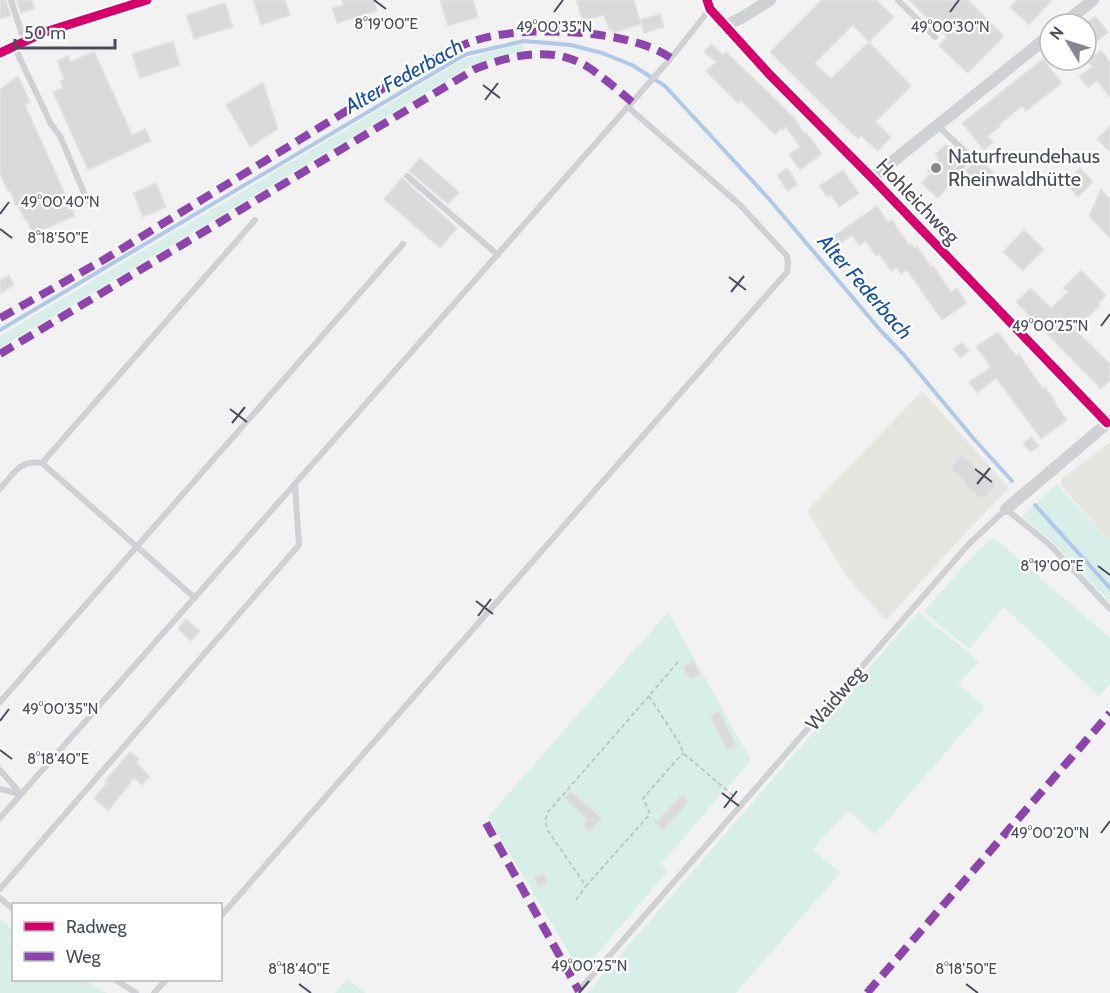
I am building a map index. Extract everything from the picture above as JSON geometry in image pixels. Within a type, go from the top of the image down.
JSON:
[{"type":"street","points":[[0,53],[19,43],[147,0]]},
{"type":"street","points":[[725,26],[771,0]]},
{"type":"street","points":[[1078,12],[1093,0]]},
{"type":"street","name":"Hohleichweg","points":[[709,4],[725,26],[770,75],[1108,422]]},
{"type":"street","points":[[872,178],[1038,44]]},
{"type":"street","name":"Waidweg","points":[[1006,508],[1108,422]]},
{"type":"lane","points":[[11,0],[19,43],[51,124],[60,136],[87,200]]},
{"type":"lane","points":[[898,0],[935,37]]},
{"type":"lane","points":[[0,818],[667,63],[691,35],[709,4]]},
{"type":"lane","points":[[222,915],[787,272],[787,256],[740,206],[628,107]]},
{"type":"lane","points":[[937,125],[971,157],[959,169]]},
{"type":"lane","points":[[407,176],[498,255]]},
{"type":"lane","points":[[42,463],[255,220]]},
{"type":"lane","points":[[0,702],[403,244]]},
{"type":"lane","points":[[0,489],[22,465],[30,462],[42,463],[195,598]]},
{"type":"lane","points":[[0,889],[299,545],[295,485]]},
{"type":"lane","points":[[1006,508],[1050,545],[1110,609]]},
{"type":"lane","name":"Waidweg","points":[[577,993],[968,545],[1006,508]]},
{"type":"lane","points":[[0,770],[21,794]]},
{"type":"lane","points":[[0,789],[21,794]]},
{"type":"lane","points":[[0,898],[12,908]]},
{"type":"lane","points":[[118,981],[136,993]]},
{"type":"lane","points":[[154,993],[165,981]]},
{"type":"path","points":[[586,886],[548,831],[544,821],[548,812],[678,662]]},
{"type":"path","points":[[649,696],[680,744],[683,753],[743,804]]},
{"type":"path","points":[[576,900],[650,814],[643,798],[683,753]]},
{"type":"shaded area","points":[[922,391],[1009,488],[886,620],[846,576],[807,511]]},
{"type":"shaded area","points":[[1110,442],[1110,542],[1061,485],[1061,479]]},
{"type":"green space","points":[[524,43],[523,51],[472,65],[0,348],[0,336],[464,59]]},
{"type":"green space","points":[[1057,484],[1110,542],[1110,602],[1053,542],[1022,516]]},
{"type":"green space","points":[[993,537],[1110,638],[1110,684],[1099,696],[1004,607],[969,649],[924,612],[965,564]]},
{"type":"green space","points":[[668,612],[751,760],[661,864],[668,871],[581,973],[488,817]]},
{"type":"green space","points":[[918,612],[979,661],[958,684],[985,707],[875,834],[848,810],[813,849],[840,873],[736,993],[587,993]]},
{"type":"green space","points":[[0,919],[12,929],[12,981],[87,981],[107,993],[0,993]]},
{"type":"green space","points":[[347,978],[365,993],[335,993]]},
{"type":"building","points":[[0,0],[6,0],[11,16],[0,19]]},
{"type":"building","points":[[17,0],[32,0],[35,9],[21,13]]},
{"type":"building","points":[[253,0],[285,0],[290,15],[261,25]]},
{"type":"building","points":[[342,0],[374,0],[377,11],[337,23],[332,8],[343,5]]},
{"type":"building","points":[[440,0],[473,0],[478,17],[448,26]]},
{"type":"building","points":[[576,0],[634,0],[641,24],[613,33],[612,29],[609,30],[604,15],[583,21]]},
{"type":"building","points":[[822,0],[876,0],[894,17],[869,42],[911,86],[875,122],[891,137],[878,151],[861,136],[858,139],[770,52]],"holes":[[[853,25],[869,42],[831,79],[815,63]]]},
{"type":"building","points":[[909,0],[968,0],[1004,36],[968,73],[939,46],[947,37]]},
{"type":"building","points":[[1017,0],[1052,0],[1041,12],[1038,12],[1038,15],[1029,25],[1010,7]]},
{"type":"building","points":[[225,3],[233,27],[194,39],[186,15]]},
{"type":"building","points":[[660,14],[664,27],[644,33],[640,20]]},
{"type":"building","points":[[1098,20],[1108,32],[1098,41]]},
{"type":"building","points":[[173,41],[180,65],[140,78],[132,54]]},
{"type":"building","points":[[711,44],[723,55],[726,52],[769,93],[793,117],[805,134],[807,133],[822,154],[800,170],[789,155],[800,147],[786,127],[783,130],[781,128],[775,135],[741,101],[738,103],[706,71],[716,62],[704,52]]},
{"type":"building","points":[[1101,50],[1110,62],[1110,97],[1097,81],[1088,88],[1079,76],[1085,72],[1098,72],[1098,52]]},
{"type":"building","points":[[94,51],[132,135],[145,129],[151,141],[88,170],[53,92],[63,88],[60,81],[64,79],[57,61],[68,56],[71,62]]},
{"type":"building","points":[[1038,63],[1038,72],[1053,72],[1062,83],[1026,111],[1022,106],[999,125],[1001,126],[988,136],[993,142],[984,150],[962,123]]},
{"type":"building","points":[[18,76],[30,102],[25,105],[75,216],[33,234],[0,174],[0,89]]},
{"type":"building","points":[[263,82],[278,129],[250,147],[226,105]]},
{"type":"building","points":[[1110,126],[1110,152],[1097,139]]},
{"type":"building","points":[[946,144],[962,159],[954,168],[956,173],[960,174],[938,198],[921,183],[930,174],[927,171],[939,158],[935,155]]},
{"type":"building","points":[[979,157],[994,173],[985,182],[979,175],[974,180],[965,171]]},
{"type":"building","points":[[420,158],[459,192],[448,204],[409,171]]},
{"type":"building","points":[[787,168],[798,184],[788,191],[777,176]]},
{"type":"building","points":[[1080,168],[1093,182],[1078,197],[1065,183]]},
{"type":"building","points":[[843,170],[859,193],[839,207],[831,195],[827,197],[819,186]]},
{"type":"building","points":[[402,178],[457,228],[440,248],[384,199]]},
{"type":"building","points":[[156,183],[166,207],[143,217],[133,193]]},
{"type":"building","points":[[1101,189],[1110,199],[1110,238],[1089,216]]},
{"type":"building","points":[[877,206],[888,222],[892,220],[909,245],[911,244],[914,248],[917,246],[951,292],[957,288],[967,303],[942,320],[907,270],[901,274],[897,268],[891,271],[879,254],[876,256],[866,241],[859,246],[852,235],[837,246],[831,238]]},
{"type":"building","points":[[1024,230],[1044,249],[1023,271],[1003,252]]},
{"type":"building","points":[[1081,270],[1106,295],[1098,303],[1100,305],[1075,330],[1110,364],[1110,380],[1101,389],[1016,302],[1031,288],[1051,308],[1068,292],[1063,288]]},
{"type":"building","points":[[9,275],[14,285],[0,294],[0,280]]},
{"type":"building","points":[[998,332],[1016,356],[1019,354],[1043,389],[1045,387],[1067,420],[1041,439],[996,378],[977,393],[969,382],[991,367],[976,347]]},
{"type":"building","points":[[962,342],[969,351],[960,358],[953,349]]},
{"type":"building","points":[[1032,437],[1039,446],[1030,452],[1023,443]]},
{"type":"building","points":[[961,455],[996,485],[985,498],[982,496],[980,498],[963,484],[965,481],[950,468]]},
{"type":"building","points":[[186,619],[200,631],[191,641],[178,629]]},
{"type":"building","points":[[693,661],[701,674],[690,680],[683,667]]},
{"type":"building","points":[[719,711],[736,745],[727,750],[710,716]]},
{"type":"building","points":[[130,752],[139,759],[136,763],[150,776],[142,785],[134,778],[108,811],[94,798],[107,783],[105,781]]},
{"type":"building","points":[[570,791],[602,818],[590,831],[583,824],[587,819],[564,798]]},
{"type":"building","points":[[682,795],[689,801],[663,830],[655,823]]},
{"type":"building","points":[[543,873],[548,882],[539,887],[534,878]]},
{"type":"waterway","name":"Alter Federbach","points":[[0,330],[467,54],[524,41],[571,45],[602,53],[632,65],[665,86],[769,199],[1012,481]]},
{"type":"waterway","name":"Alter Federbach","points":[[1035,505],[1110,588]]},
{"type":"marked path","points":[[0,318],[105,259],[410,72],[468,43],[497,35],[521,32],[576,32],[630,41],[653,48],[671,58]]},
{"type":"marked path","points":[[0,354],[475,69],[517,56],[532,54],[560,56],[588,67],[632,102]]},
{"type":"marked path","points":[[867,993],[1110,713]]},
{"type":"marked path","points":[[486,823],[579,991]]},
{"type":"cycle path","points":[[0,53],[45,32],[147,0]]},
{"type":"cycle path","points":[[707,0],[710,9],[770,75],[1107,423]]},
{"type":"place","name":"Naturfreundehaus Rheinwaldhütte","points":[[936,168]]}]
